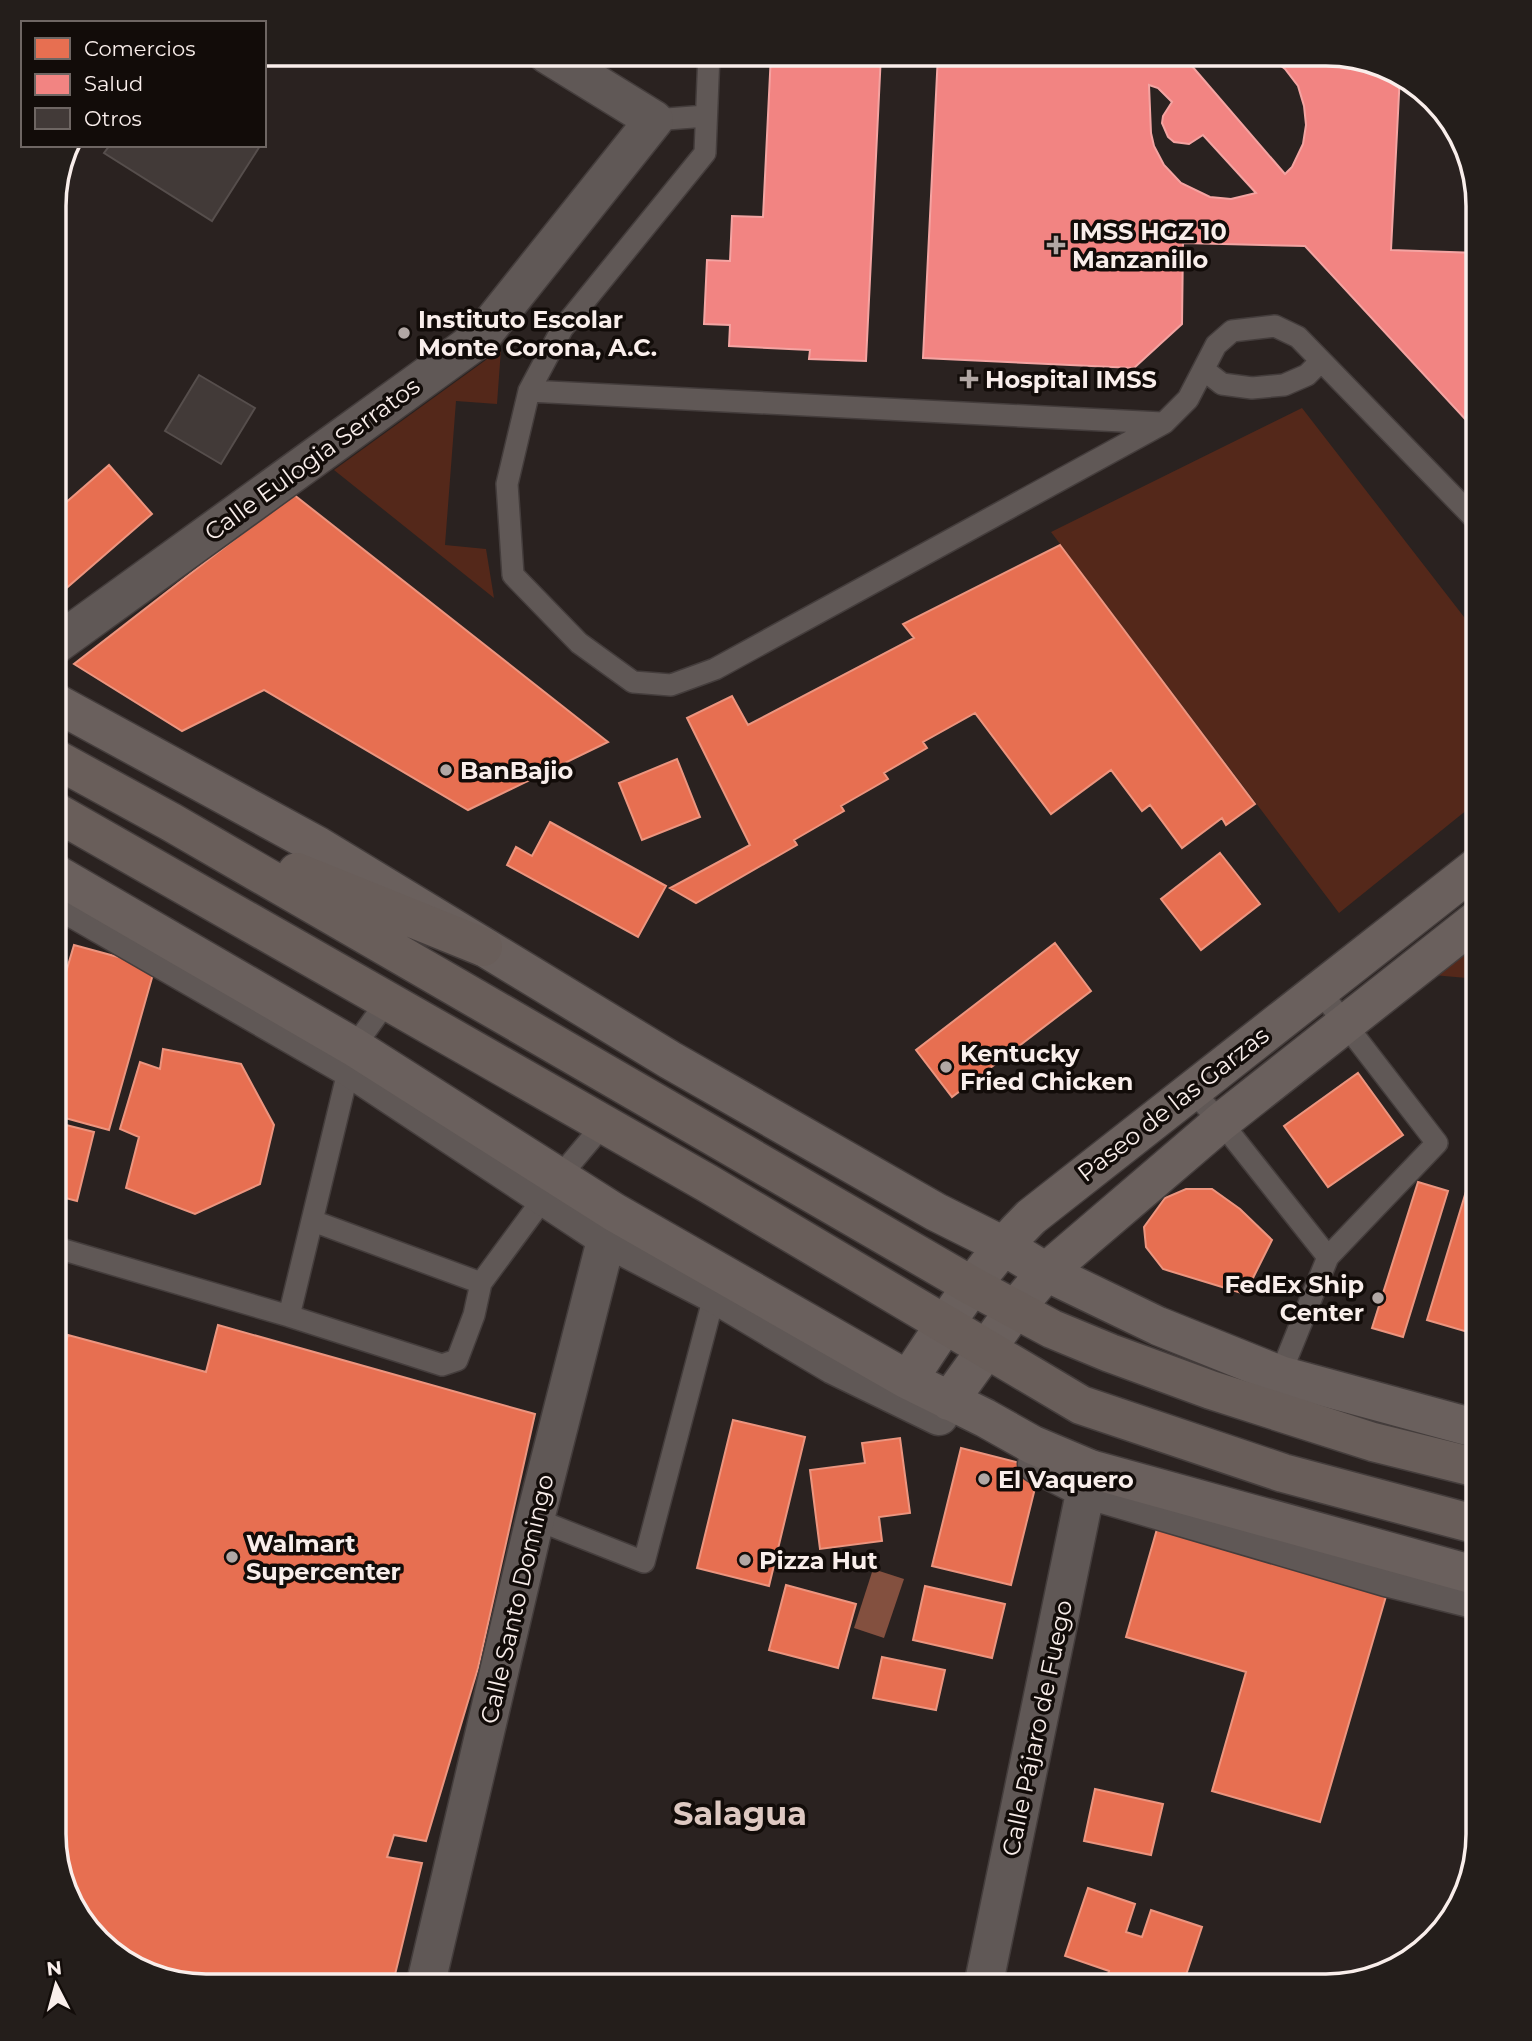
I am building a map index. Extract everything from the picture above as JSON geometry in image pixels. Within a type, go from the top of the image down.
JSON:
[{"type":"main road","points":[[67,709],[318,846],[670,1060],[1046,1272],[1158,1326],[1280,1375],[1466,1426]]},
{"type":"main road","points":[[67,765],[171,822],[972,1286],[1052,1329],[1199,1385],[1373,1441],[1466,1465]]},
{"type":"main road","points":[[67,818],[603,1125],[1081,1405],[1283,1473],[1466,1522]]},
{"type":"main road","points":[[171,822],[483,947]]},
{"type":"main road","name":"Paseo de las Garzas","points":[[908,1380],[1002,1245],[1031,1217],[1466,875]]},
{"type":"main road","points":[[67,881],[351,1057],[610,1225],[718,1284],[1033,1445],[1088,1479],[1466,1573]]},
{"type":"main road","name":"Paseo de las Garzas","points":[[949,1401],[1016,1308],[1046,1272],[1221,1122],[1466,929]]},
{"type":"street","points":[[567,66],[654,120]]},
{"type":"street","name":"Calle Eulogia Serratos","points":[[67,636],[481,337],[654,120]]},
{"type":"street","points":[[67,904],[351,1057]]},
{"type":"street","name":"Calle Santo Domingo","points":[[428,1974],[535,1519],[610,1225]]},
{"type":"street","points":[[718,1284],[834,1365],[1088,1479],[1386,1577],[1466,1597]]},
{"type":"street","name":"Calle Pájaro de Fuego","points":[[986,1974],[1088,1479]]},
{"type":"lane","points":[[708,66],[705,153],[562,329],[528,391],[507,484],[513,575],[579,643],[633,682],[671,685],[715,669],[1164,423],[1188,399],[1216,345],[1232,331],[1251,327],[1275,326],[1298,337],[1466,510]]},
{"type":"lane","points":[[654,120],[706,116]]},
{"type":"lane","points":[[1204,370],[1222,384],[1252,388],[1284,385],[1307,375],[1321,361]]},
{"type":"lane","points":[[528,391],[1164,423]]},
{"type":"lane","points":[[1280,1375],[1328,1257],[1437,1143],[1319,990]]},
{"type":"lane","points":[[289,1316],[351,1057],[387,1001]]},
{"type":"lane","points":[[1243,1049],[1272,1082]]},
{"type":"lane","points":[[1191,1090],[1221,1122],[1328,1257]]},
{"type":"lane","points":[[66,1251],[289,1316],[442,1365],[457,1360],[474,1315],[481,1283],[603,1125]]},
{"type":"lane","points":[[313,1222],[481,1283]]},
{"type":"lane","points":[[535,1519],[644,1562],[718,1284]]},
{"type":"shaded area","points":[[501,349],[497,404],[456,401],[445,545],[486,549],[494,598],[334,470]]},
{"type":"shaded area","points":[[1302,408],[1466,620],[1466,811],[1339,913],[1051,532]]},
{"type":"shaded area","points":[[1466,951],[1466,978],[1433,975]]},
{"type":"shaded area","points":[[873,1569],[904,1579],[884,1638],[854,1628]]},
{"type":"building: Comercios","points":[[109,465],[152,514],[67,588],[67,502]]},
{"type":"building: Comercios","points":[[293,494],[608,742],[468,810],[264,690],[182,731],[74,664]]},
{"type":"building: Comercios","points":[[1060,545],[1255,804],[1226,825],[1222,818],[1182,848],[1150,805],[1142,811],[1111,770],[1051,814],[975,713],[923,742],[927,748],[884,773],[888,779],[841,806],[844,811],[794,840],[797,845],[696,903],[670,888],[750,845],[687,718],[732,696],[748,725],[914,638],[903,624]]},
{"type":"building: Comercios","points":[[677,759],[700,817],[642,840],[619,783]]},
{"type":"building: Comercios","points":[[550,822],[666,886],[638,937],[507,865],[516,847],[532,856]]},
{"type":"building: Comercios","points":[[1220,853],[1260,904],[1201,950],[1161,899]]},
{"type":"building: Comercios","points":[[1055,943],[1091,991],[952,1097],[916,1050]]},
{"type":"building: Comercios","points":[[74,945],[155,967],[109,1130],[66,1118],[67,970]]},
{"type":"building: Comercios","points":[[163,1049],[241,1064],[274,1125],[260,1184],[195,1214],[126,1188],[139,1137],[120,1129],[140,1062],[160,1069]]},
{"type":"building: Comercios","points":[[1358,1073],[1403,1135],[1328,1187],[1284,1126]]},
{"type":"building: Comercios","points":[[66,1125],[94,1132],[77,1201],[66,1198]]},
{"type":"building: Comercios","points":[[1418,1182],[1448,1191],[1403,1337],[1372,1328]]},
{"type":"building: Comercios","points":[[1186,1189],[1212,1189],[1240,1209],[1272,1240],[1245,1294],[1163,1269],[1146,1247],[1144,1227],[1165,1198]]},
{"type":"building: Comercios","points":[[1466,1192],[1466,1331],[1427,1320]]},
{"type":"building: Comercios","points":[[218,1325],[535,1414],[478,1668],[426,1841],[394,1835],[387,1857],[422,1863],[395,1974],[206,1974],[170,1970],[145,1960],[114,1940],[90,1912],[74,1880],[66,1835],[66,1341],[68,1335],[206,1372]]},
{"type":"building: Comercios","points":[[733,1420],[805,1437],[769,1586],[697,1568]]},
{"type":"building: Comercios","points":[[900,1438],[910,1513],[879,1517],[882,1541],[820,1549],[810,1470],[865,1463],[862,1443]]},
{"type":"building: Comercios","points":[[961,1448],[1040,1468],[1011,1585],[932,1566]]},
{"type":"building: Comercios","points":[[1159,1522],[1389,1586],[1320,1822],[1212,1791],[1246,1672],[1126,1637]]},
{"type":"building: Comercios","points":[[786,1585],[856,1604],[838,1668],[769,1650]]},
{"type":"building: Comercios","points":[[925,1586],[1005,1604],[992,1658],[913,1640]]},
{"type":"building: Comercios","points":[[882,1657],[945,1670],[936,1710],[873,1698]]},
{"type":"building: Comercios","points":[[1095,1789],[1163,1804],[1151,1855],[1084,1841]]},
{"type":"building: Comercios","points":[[1088,1888],[1135,1904],[1126,1932],[1142,1937],[1151,1910],[1202,1927],[1186,1974],[1108,1974],[1109,1971],[1065,1956]]},
{"type":"building: Salud","points":[[770,66],[880,67],[866,361],[809,359],[810,350],[729,346],[730,325],[704,324],[707,260],[730,261],[732,216],[763,217]]},
{"type":"building: Salud","name":"IMSS HGZ 10 Manzanillo","points":[[937,67],[1193,67],[1285,174],[1292,167],[1303,144],[1306,125],[1298,86],[1282,67],[1353,69],[1399,87],[1391,250],[1466,253],[1466,420],[1305,246],[1183,243],[1182,324],[1134,368],[923,358]],"holes":[[[1149,85],[1158,88],[1172,102],[1163,116],[1162,123],[1168,137],[1174,142],[1189,144],[1203,135],[1256,193],[1231,199],[1210,197],[1181,183],[1164,165],[1154,146],[1151,133]]]},
{"type":"building: Otros","points":[[108,147],[259,147],[212,221],[104,153]]},
{"type":"building: Otros","points":[[199,375],[255,408],[221,464],[165,431]]},
{"type":"place","name":"IMSS HGZ 10 Manzanillo","points":[[1056,245]]},
{"type":"place","name":"Instituto Escolar Monte Corona, A.C.","points":[[404,333]]},
{"type":"place","name":"Hospital IMSS","points":[[969,379]]},
{"type":"place","name":"BanBajio","points":[[446,770]]},
{"type":"place","name":"Kentucky Fried Chicken","points":[[946,1067]]},
{"type":"place","name":"FedEx Ship Center","points":[[1378,1298]]},
{"type":"place","name":"El Vaquero","points":[[984,1479]]},
{"type":"place","name":"Walmart Supercenter","points":[[232,1557]]},
{"type":"place","name":"Pizza Hut","points":[[745,1560]]},
{"type":"district","name":"Salagua","points":[[740,1813]]}]
